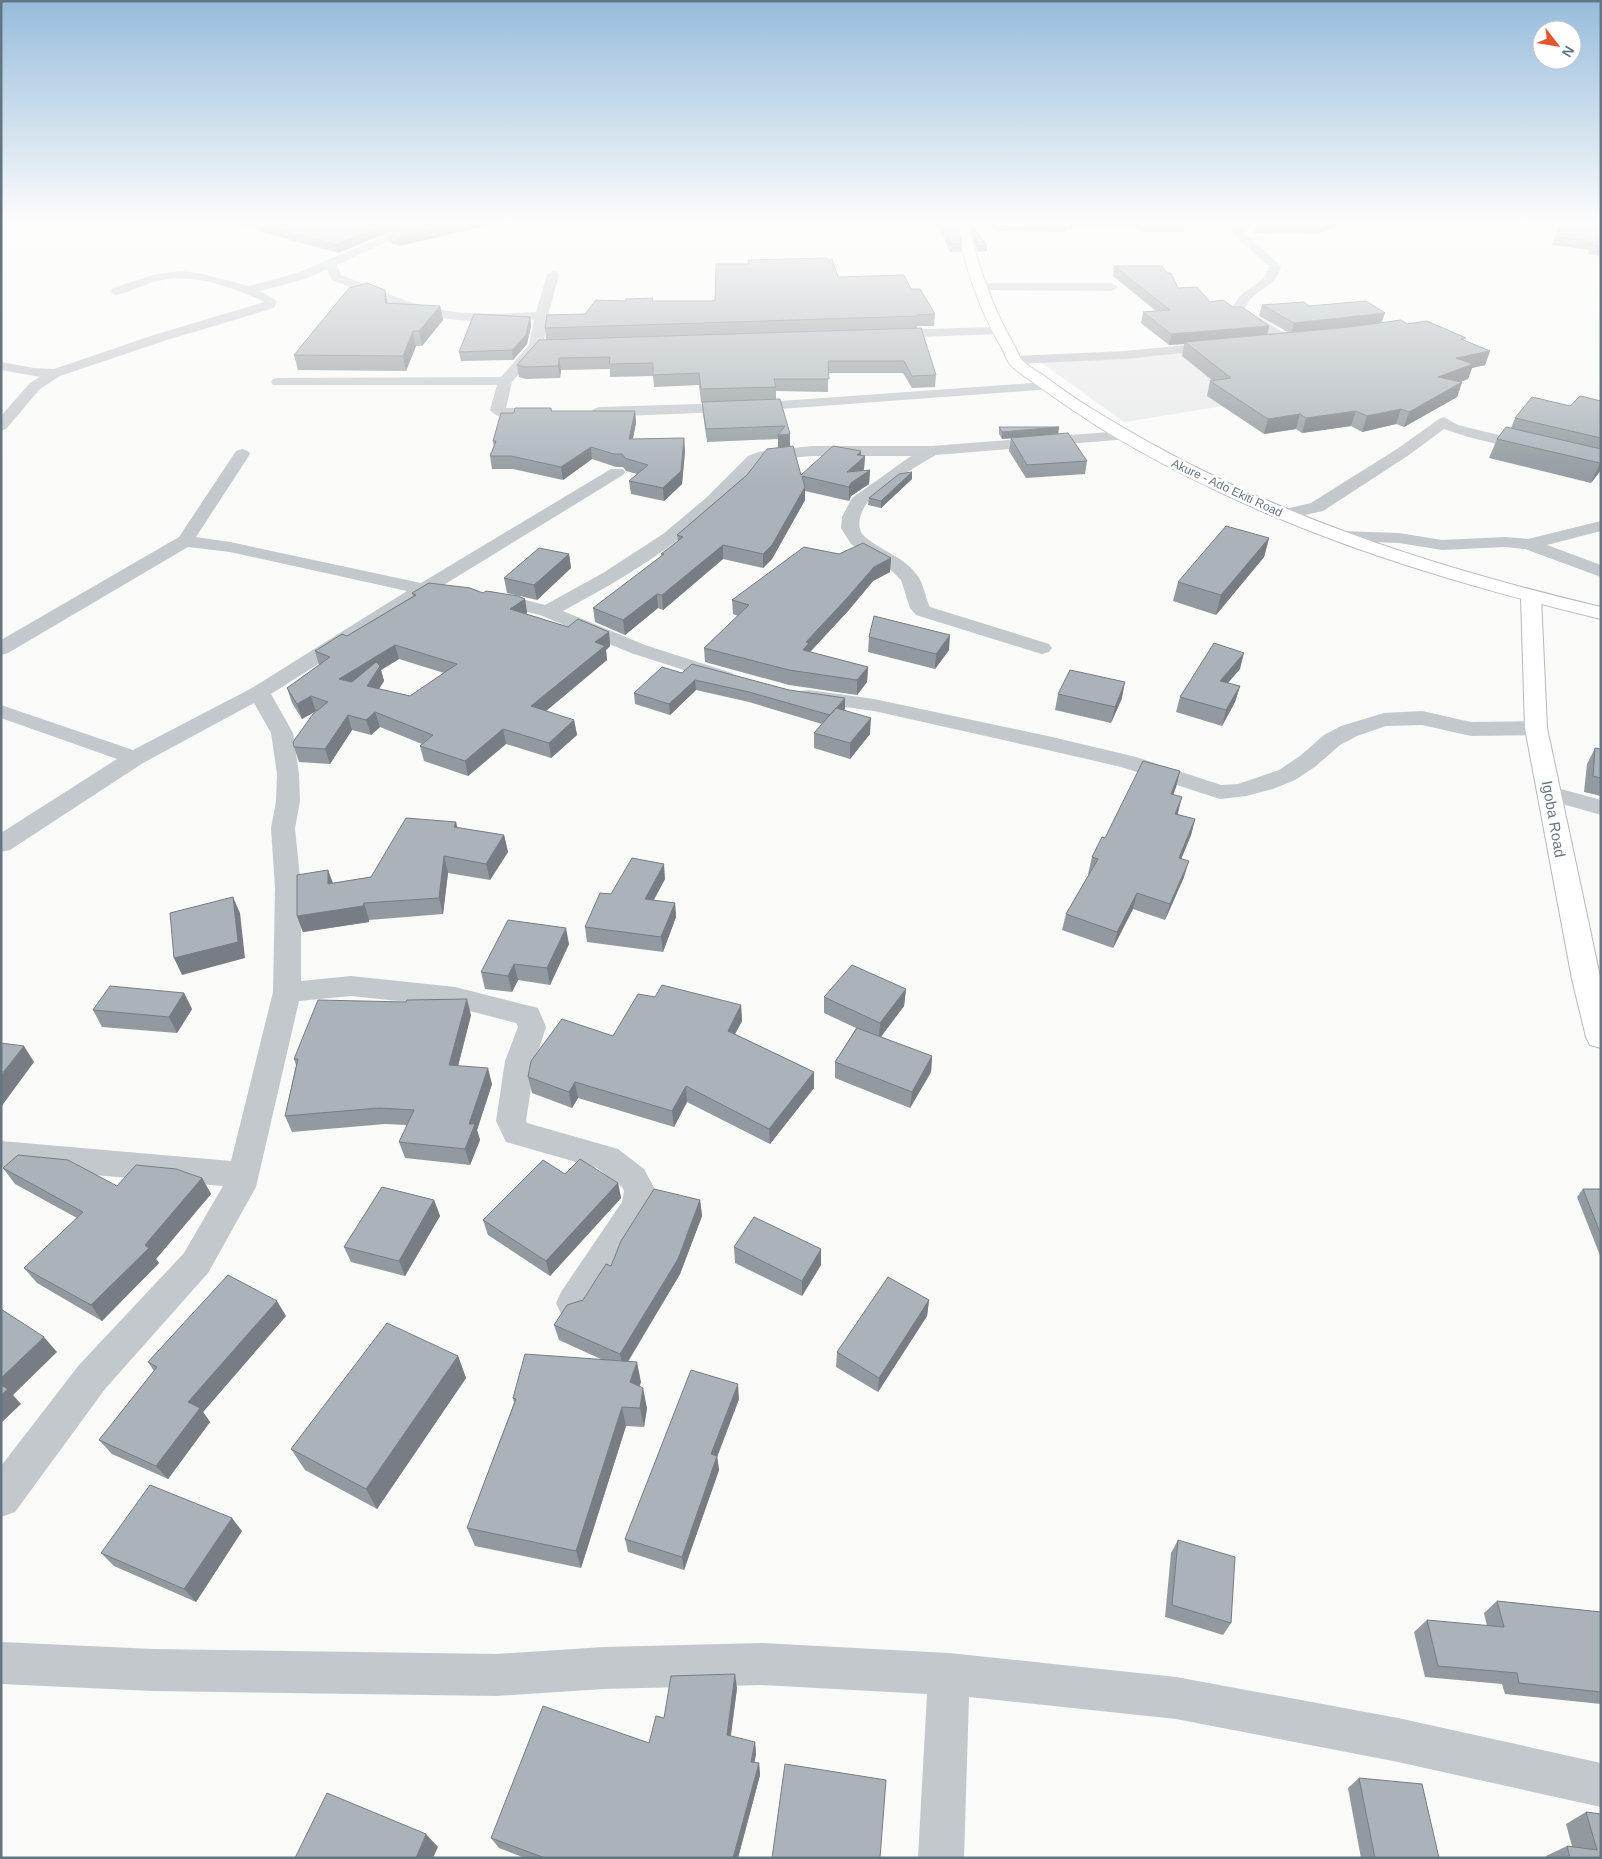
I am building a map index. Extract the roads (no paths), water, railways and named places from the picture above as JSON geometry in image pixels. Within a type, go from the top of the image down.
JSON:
[{"type":"main road","name":"Akure - Ado Ekiti Road","points":[[988,312],[1014,360],[1047,386],[1122,436],[1198,476],[1282,515],[1403,558],[1531,598],[1601,613]]},
{"type":"main road","name":"Igoba Road","points":[[1531,598],[1536,728],[1586,979],[1601,1037]]},
{"type":"street","points":[[1,426],[35,386],[55,373],[162,337],[249,312]]},
{"type":"street","points":[[433,312],[456,316],[541,316]]},
{"type":"street","points":[[542,312],[541,346],[505,381],[498,410],[501,412],[554,413]]},
{"type":"street","points":[[1241,312],[1284,339]]},
{"type":"street","points":[[877,335],[997,331]]},
{"type":"street","points":[[1265,342],[1302,338]]},
{"type":"street","points":[[1014,360],[1125,355],[1228,346]]},
{"type":"street","points":[[1,366],[34,372],[55,373]]},
{"type":"street","points":[[278,382],[505,381]]},
{"type":"street","points":[[582,412],[767,406],[1047,386]]},
{"type":"street","points":[[1282,515],[1317,507],[1403,452],[1444,422],[1453,428],[1474,434],[1601,464]]},
{"type":"street","points":[[547,611],[607,580],[648,554],[706,508],[754,459],[764,455],[812,451],[931,451],[1122,436]]},
{"type":"street","points":[[931,451],[909,463],[858,502],[851,517],[850,528],[857,540],[897,565],[910,578],[920,608],[923,611],[1042,648]]},
{"type":"street","points":[[1,649],[185,541],[242,454]]},
{"type":"street","points":[[1,844],[135,758],[259,692],[617,472]]},
{"type":"street","points":[[1528,544],[1601,526]]},
{"type":"street","points":[[1339,536],[1398,538],[1442,545],[1505,542],[1528,544],[1601,571]]},
{"type":"street","points":[[185,541],[230,547],[424,589],[494,598],[547,611],[638,649],[744,682]]},
{"type":"street","points":[[2,1495],[92,1377],[196,1263],[240,1187],[287,992],[288,888],[283,828],[288,801],[288,774],[282,733],[259,692]]},
{"type":"street","points":[[789,694],[874,705],[1052,744],[1128,762],[1220,792],[1256,787],[1286,775],[1308,761],[1332,740],[1349,731],[1384,720],[1422,718],[1471,729],[1536,728]]},
{"type":"street","points":[[1,711],[135,758]]},
{"type":"street","points":[[1550,793],[1601,808]]},
{"type":"street","points":[[287,992],[351,986],[455,997],[528,1015],[532,1028],[520,1061],[511,1121],[517,1133],[607,1158],[633,1178],[640,1191],[638,1206],[573,1303]]},
{"type":"street","points":[[1,1154],[243,1174]]},
{"type":"street","points":[[1,1663],[212,1672],[486,1675],[604,1668],[762,1664],[949,1674],[1176,1698],[1398,1740],[1601,1784]]},
{"type":"street","points":[[941,1858],[949,1674]]}]
